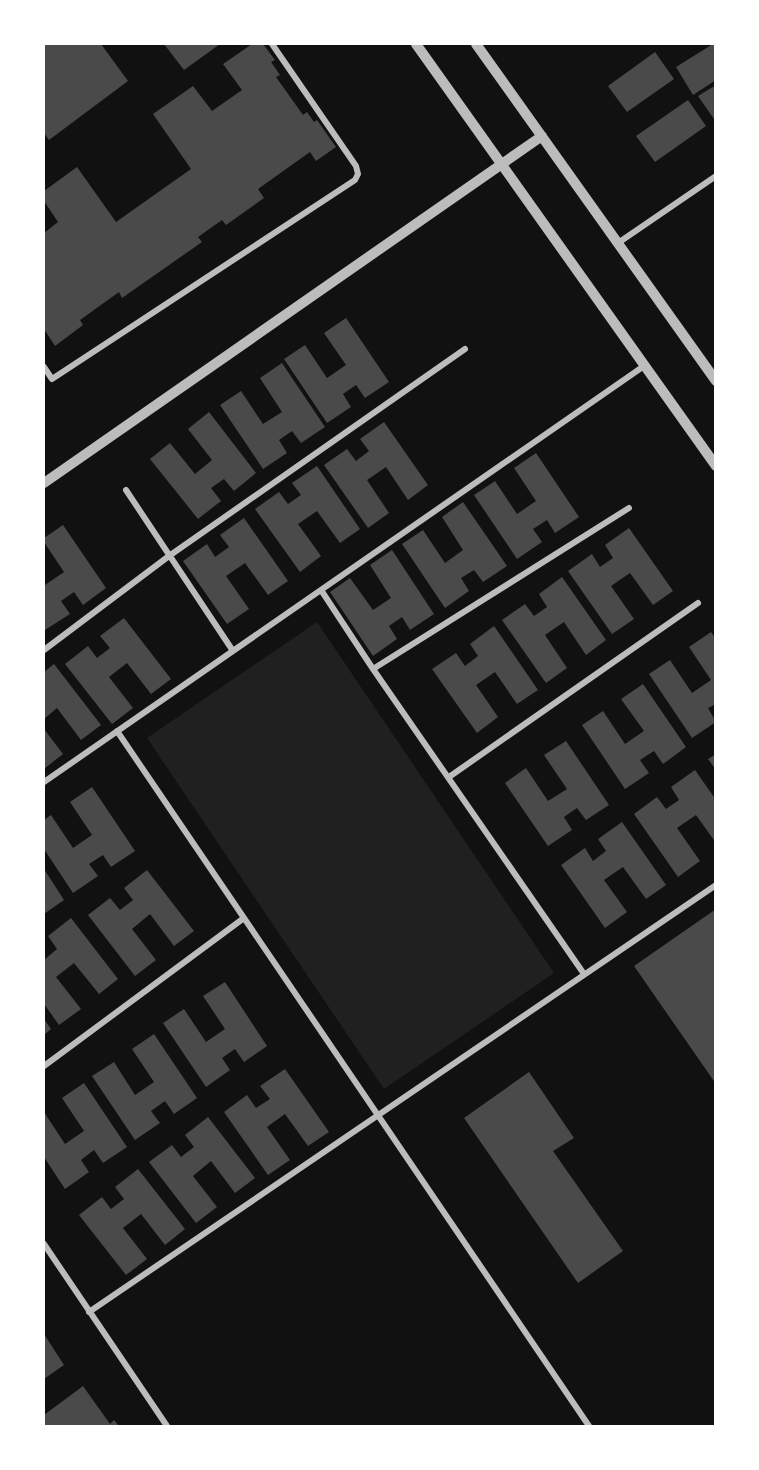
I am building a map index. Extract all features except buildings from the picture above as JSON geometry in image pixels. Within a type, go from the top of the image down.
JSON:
[{"type":"street","points":[[44,367],[52,379],[355,180],[358,174],[356,166],[272,44]]},
{"type":"street","points":[[416,44],[716,466]]},
{"type":"street","points":[[476,44],[716,381]]},
{"type":"street","points":[[44,483],[542,136]]},
{"type":"street","points":[[618,243],[716,176]]},
{"type":"street","points":[[44,650],[169,556],[465,349]]},
{"type":"street","points":[[44,782],[644,366]]},
{"type":"street","points":[[126,489],[233,651]]},
{"type":"street","points":[[373,669],[629,508]]},
{"type":"street","points":[[321,590],[584,974]]},
{"type":"street","points":[[449,777],[699,603]]},
{"type":"street","points":[[117,731],[589,1426]]},
{"type":"street","points":[[89,1312],[716,885]]},
{"type":"street","points":[[44,1066],[244,918]]},
{"type":"street","points":[[44,1244],[167,1426]]},
{"type":"shaded area","points":[[317,622],[554,973],[384,1089],[147,738]]}]
